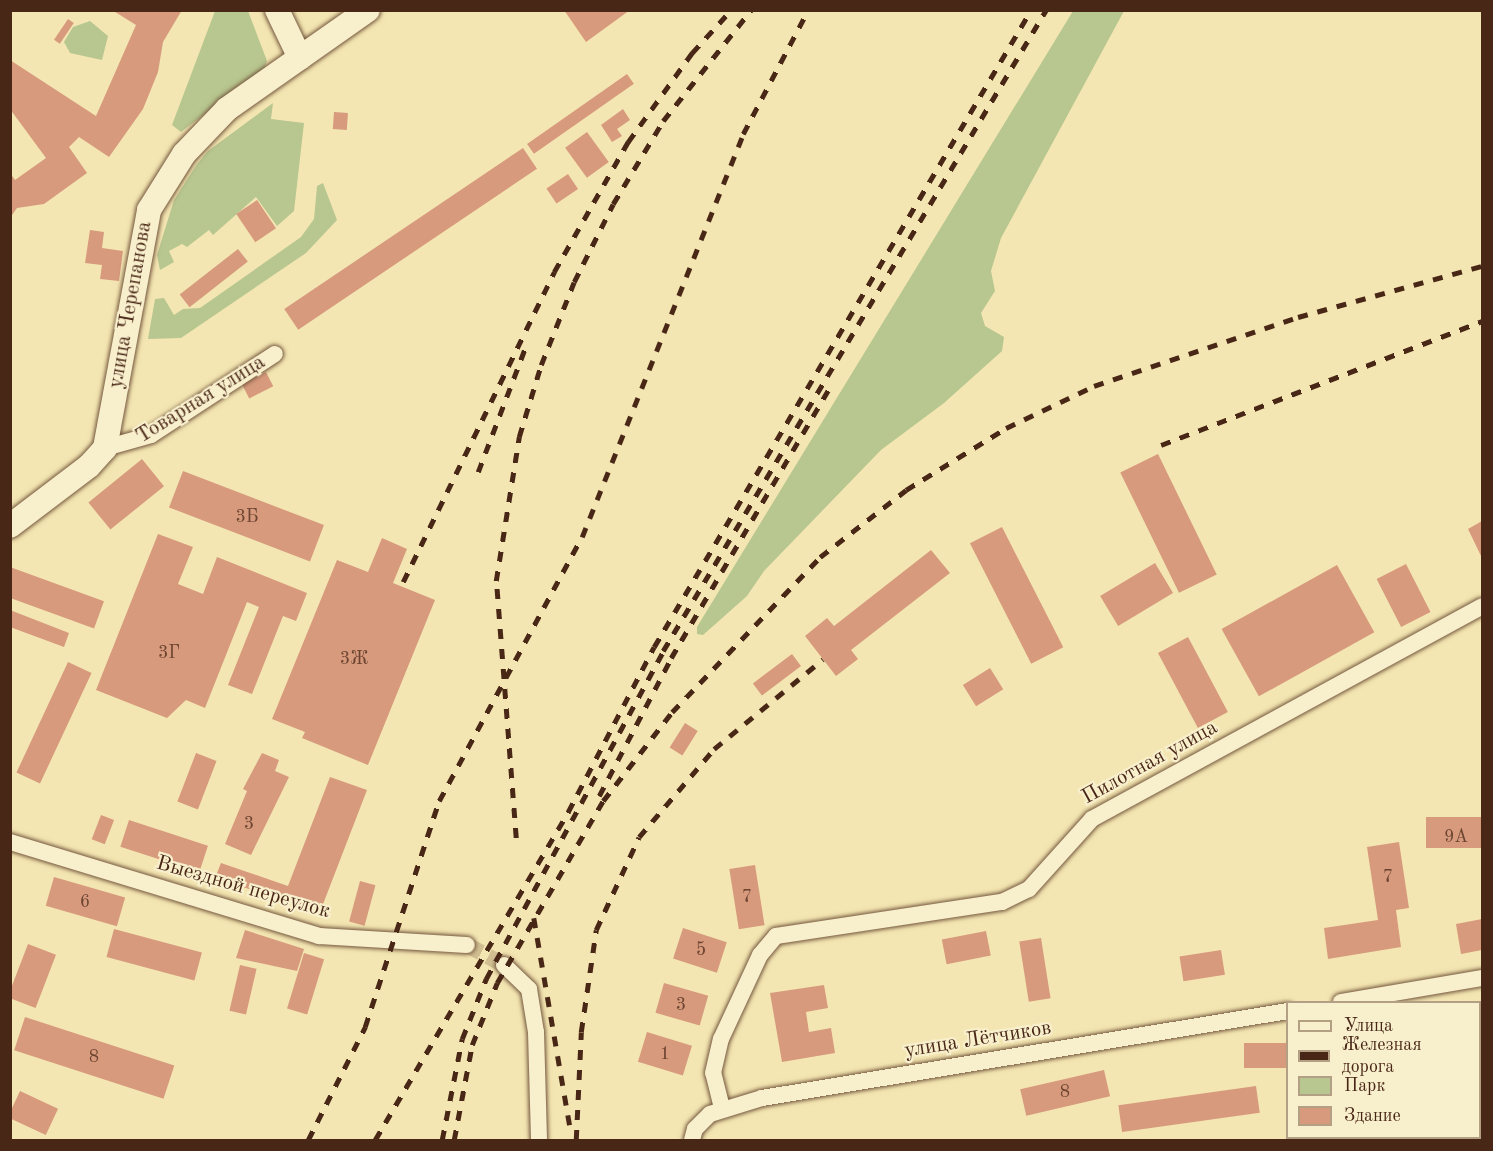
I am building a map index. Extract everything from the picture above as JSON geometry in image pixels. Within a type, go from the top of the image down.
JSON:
[{"type":"main road","points":[[277,10],[300,58]]},
{"type":"main road","name":"улица Черепанова","points":[[105,448],[149,210],[184,154],[227,110],[368,10]]},
{"type":"main road","points":[[10,526],[89,466],[105,448]]},
{"type":"street","name":"Товарная улица","points":[[105,448],[151,435],[275,354]]},
{"type":"street","name":"Пилотная улица","points":[[722,1108],[713,1073],[721,1039],[760,955],[776,936],[1002,902],[1029,889],[1092,819],[1482,606]]},
{"type":"street","name":"Выездной переулок","points":[[10,842],[319,936],[369,941],[467,945]]},
{"type":"street","points":[[504,965],[529,989],[536,1032],[539,1140]]},
{"type":"street","points":[[1347,1001],[1482,978]]},
{"type":"street","name":"улица Лётчиков","points":[[692,1140],[695,1129],[722,1108],[1286,1011]]},
{"type":"green space","points":[[215,11],[248,11],[267,61],[264,69],[181,132],[172,125]]},
{"type":"green space","points":[[1073,11],[1124,11],[1001,238],[991,271],[995,291],[981,313],[985,326],[1004,337],[1002,351],[944,403],[881,450],[764,571],[747,596],[703,635],[697,634],[697,627]]},
{"type":"green space","points":[[90,21],[108,36],[102,60],[70,53],[64,42],[73,27]]},
{"type":"green space","points":[[273,103],[271,119],[304,123],[294,211],[277,226],[256,197],[213,235],[209,230],[187,247],[182,244],[169,251],[174,262],[160,270],[157,255],[174,200],[197,164],[208,151]]},
{"type":"green space","points":[[323,183],[337,220],[306,253],[181,338],[148,339],[155,299],[164,298],[174,315],[183,309],[200,308],[301,237],[314,219],[317,186]]},
{"type":"building","points":[[112,10],[182,10],[163,42],[158,72],[143,109],[109,157],[79,137],[69,147],[87,173],[44,204],[17,208],[10,218],[10,173],[15,180],[46,158],[10,109],[10,60],[96,116],[136,25]]},
{"type":"building","points":[[564,10],[630,10],[586,42]]},
{"type":"building","points":[[68,19],[74,23],[60,44],[54,40]]},
{"type":"building","points":[[627,74],[634,84],[534,154],[527,144]]},
{"type":"building","points":[[623,109],[630,120],[617,129],[622,136],[612,142],[601,125]]},
{"type":"building","points":[[334,112],[348,113],[347,130],[333,129]]},
{"type":"building","points":[[587,132],[609,162],[587,178],[565,148]]},
{"type":"building","points":[[523,148],[537,169],[298,330],[284,309]]},
{"type":"building","points":[[568,174],[578,189],[557,203],[546,189]]},
{"type":"building","points":[[257,200],[276,228],[255,242],[236,214]]},
{"type":"building","points":[[90,230],[104,232],[102,248],[123,251],[119,281],[100,279],[102,265],[85,263]]},
{"type":"building","points":[[238,249],[248,262],[190,307],[180,295]]},
{"type":"building","points":[[266,372],[273,386],[249,399],[242,384]]},
{"type":"building","points":[[1158,454],[1217,574],[1179,593],[1120,472]]},
{"type":"building","points":[[142,459],[164,486],[110,530],[88,502]]},
{"type":"building","points":[[183,471],[324,525],[310,562],[169,507]]},
{"type":"building","points":[[1482,521],[1482,558],[1468,529]]},
{"type":"building","points":[[1002,527],[1063,647],[1031,664],[970,543]]},
{"type":"building","points":[[158,534],[193,547],[178,584],[203,594],[217,557],[307,593],[296,621],[283,616],[252,694],[228,685],[259,607],[247,602],[205,708],[186,700],[167,718],[96,690]]},
{"type":"building","points":[[382,538],[407,549],[393,583],[435,600],[368,765],[302,738],[305,732],[272,719],[337,560],[368,572]]},
{"type":"building","points":[[931,550],[950,573],[851,650],[858,659],[836,676],[805,636],[827,618],[834,626]]},
{"type":"building","points":[[1155,563],[1173,593],[1118,626],[1100,596]]},
{"type":"building","points":[[1406,564],[1431,612],[1401,627],[1377,579]]},
{"type":"building","points":[[1337,565],[1374,632],[1259,696],[1222,629]]},
{"type":"building","points":[[10,567],[104,601],[94,628],[10,598]]},
{"type":"building","points":[[10,610],[69,633],[64,647],[10,627]]},
{"type":"building","points":[[1188,637],[1228,712],[1198,728],[1158,653]]},
{"type":"building","points":[[792,654],[801,666],[762,695],[753,683]]},
{"type":"building","points":[[68,662],[92,673],[40,784],[16,773]]},
{"type":"building","points":[[990,668],[1003,689],[976,706],[963,685]]},
{"type":"building","points":[[685,723],[698,731],[682,756],[670,748]]},
{"type":"building","points":[[196,753],[217,761],[198,809],[177,802]]},
{"type":"building","points":[[262,753],[279,760],[275,771],[289,777],[251,855],[225,844],[247,791],[243,789]]},
{"type":"building","points":[[330,777],[367,790],[320,912],[215,878],[221,863],[288,886]]},
{"type":"building","points":[[101,815],[114,820],[105,844],[92,839]]},
{"type":"building","points":[[1426,817],[1482,817],[1482,848],[1426,848]]},
{"type":"building","points":[[129,820],[208,846],[199,872],[120,847]]},
{"type":"building","points":[[1399,842],[1409,908],[1396,910],[1401,947],[1328,959],[1324,928],[1378,920],[1367,847]]},
{"type":"building","points":[[755,865],[765,925],[739,929],[729,869]]},
{"type":"building","points":[[54,877],[125,897],[117,926],[46,906]]},
{"type":"building","points":[[360,881],[375,885],[365,926],[349,922]]},
{"type":"building","points":[[1482,919],[1482,950],[1461,954],[1456,924]]},
{"type":"building","points":[[683,928],[727,942],[717,973],[673,958]]},
{"type":"building","points":[[114,929],[202,953],[194,981],[106,957]]},
{"type":"building","points":[[245,930],[304,949],[297,971],[236,958]]},
{"type":"building","points":[[986,931],[991,956],[947,964],[942,940]]},
{"type":"building","points":[[1041,938],[1051,998],[1029,1002],[1019,941]]},
{"type":"building","points":[[28,944],[56,955],[36,1008],[10,998],[10,991]]},
{"type":"building","points":[[1221,950],[1225,975],[1183,981],[1180,957]]},
{"type":"building","points":[[304,953],[324,959],[307,1015],[287,1008]]},
{"type":"building","points":[[240,965],[257,969],[246,1015],[229,1011]]},
{"type":"building","points":[[664,983],[708,996],[700,1025],[655,1013]]},
{"type":"building","points":[[824,985],[828,1008],[806,1012],[809,1032],[831,1028],[835,1053],[782,1062],[770,993]]},
{"type":"building","points":[[25,1017],[174,1066],[164,1099],[14,1050]]},
{"type":"building","points":[[647,1032],[692,1046],[683,1075],[638,1062]]},
{"type":"building","points":[[1244,1043],[1286,1043],[1286,1068],[1244,1068]]},
{"type":"building","points":[[1104,1070],[1110,1096],[1026,1116],[1020,1089]]},
{"type":"building","points":[[1256,1086],[1260,1113],[1122,1132],[1118,1105]]},
{"type":"building","points":[[20,1091],[58,1109],[46,1135],[10,1118],[10,1112]]},
{"type":"tunnel","points":[[467,945],[504,965]]},
{"type":"railway","points":[[403,582],[554,272],[628,142],[692,53],[731,10]]},
{"type":"railway","points":[[516,838],[496,581],[519,437],[541,365],[574,282],[613,204],[663,121],[751,10]]},
{"type":"railway","points":[[308,1140],[365,1027],[439,801],[582,537],[743,134],[808,10]]},
{"type":"railway","points":[[375,1140],[568,812],[654,647],[1031,10]]},
{"type":"railway","points":[[442,1140],[462,1039],[486,979],[663,651],[1046,10]]},
{"type":"railway","points":[[454,1140],[472,1045],[497,983],[603,801],[672,712],[820,557],[906,490],[1006,428],[1094,386],[1298,317],[1482,266]]},
{"type":"railway","points":[[1161,445],[1482,321]]},
{"type":"railway","points":[[478,472],[525,348]]},
{"type":"railway","points":[[599,796],[671,658],[829,389]]},
{"type":"railway","points":[[576,1140],[581,1032],[596,930],[639,837],[714,749],[823,659]]},
{"type":"railway","points":[[534,918],[570,1127]]}]
